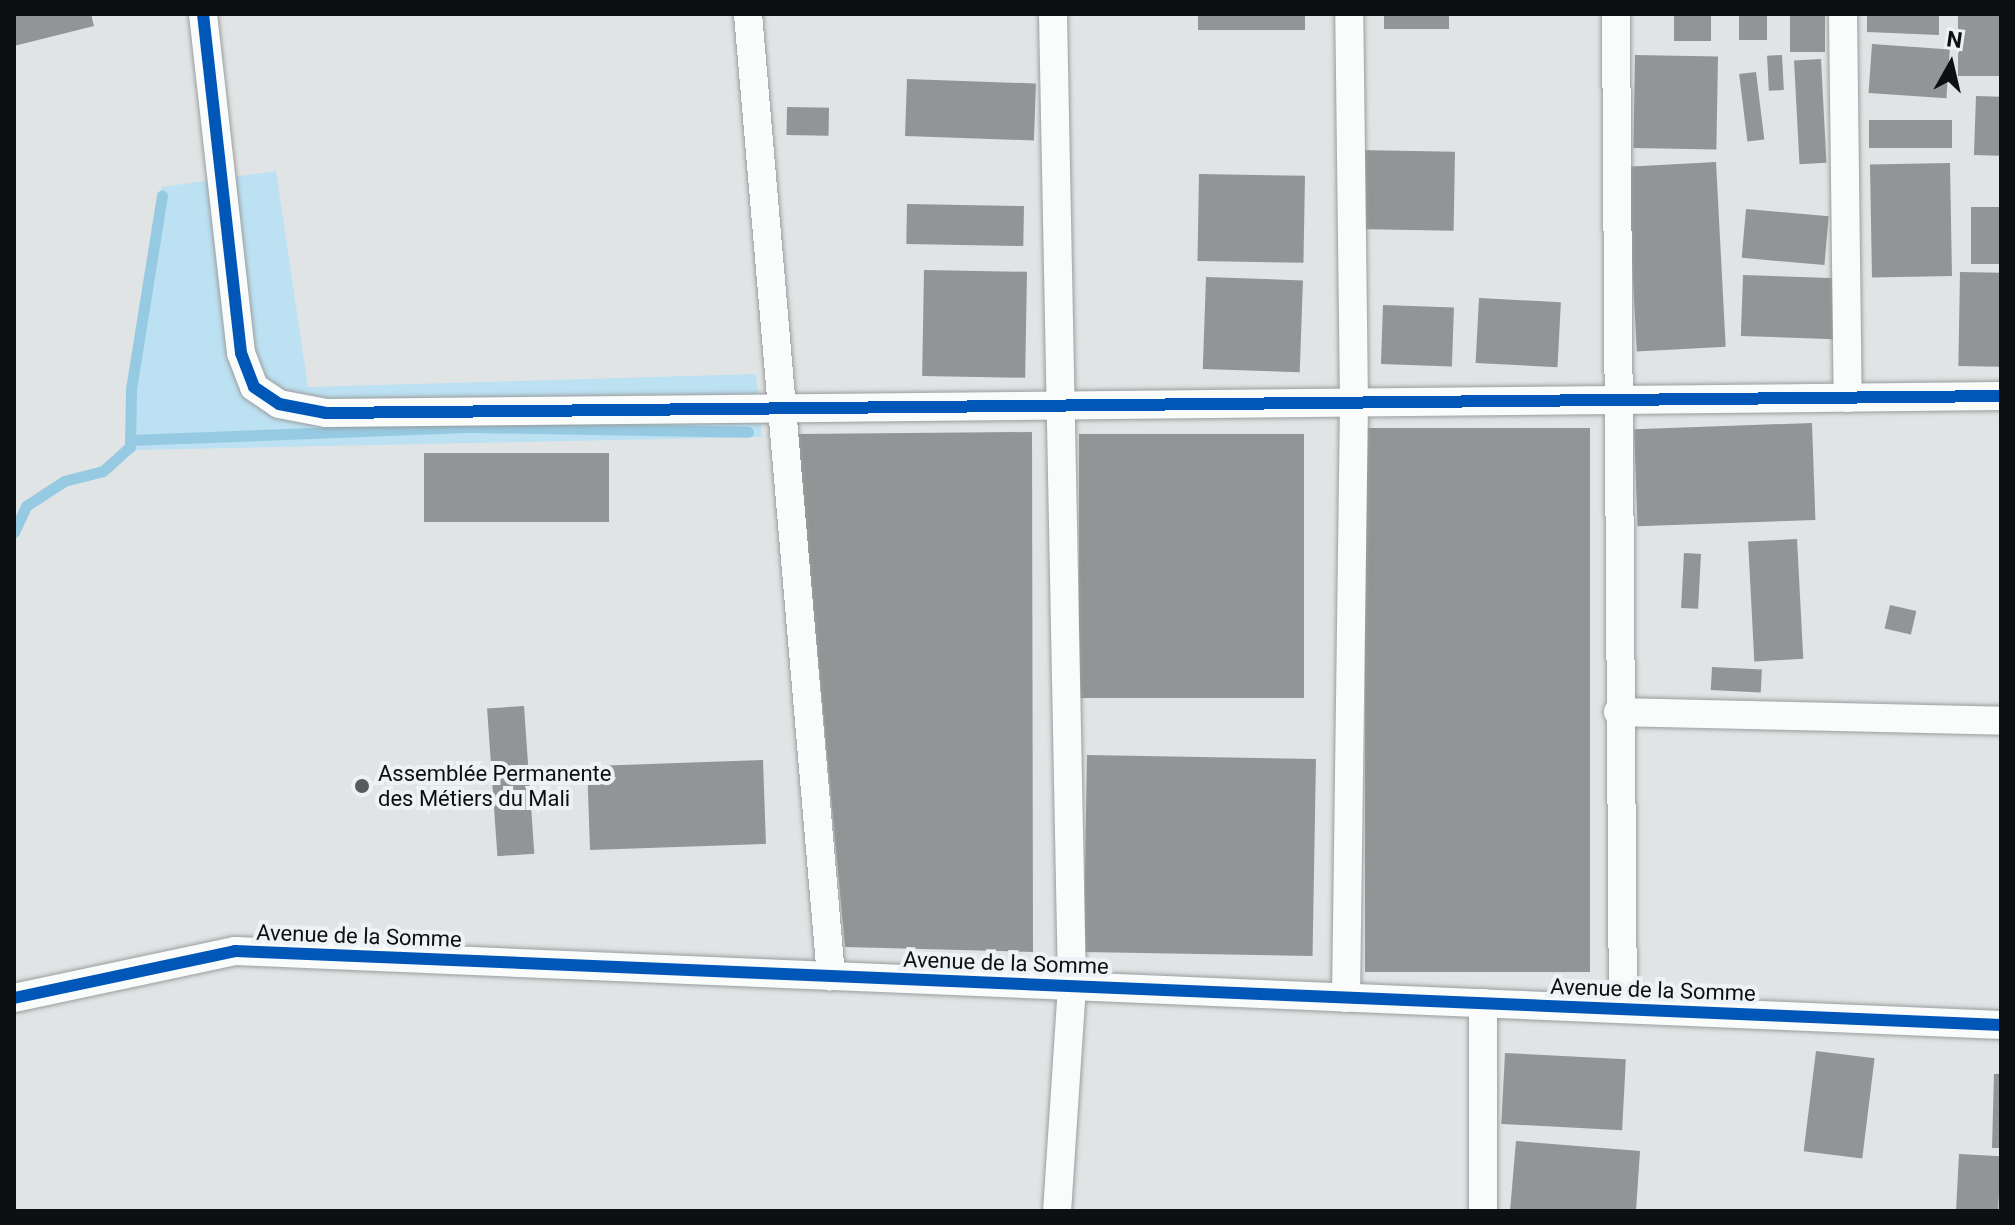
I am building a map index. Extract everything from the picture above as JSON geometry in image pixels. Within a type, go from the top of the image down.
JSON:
[{"type":"street","points":[[203,14],[241,353],[254,387],[279,404],[326,413],[2001,396]]},
{"type":"street","points":[[748,14],[831,976]]},
{"type":"street","points":[[1053,14],[1072,986],[1057,1211]]},
{"type":"street","points":[[1346,998],[1354,402],[1349,14]]},
{"type":"street","points":[[1616,14],[1623,400],[1618,712],[1623,1009]]},
{"type":"street","points":[[1843,14],[1848,398]]},
{"type":"street","points":[[1618,712],[2001,721]]},
{"type":"street","name":"Avenue de la Somme","points":[[14,998],[235,951],[2001,1025]]},
{"type":"street","points":[[1483,1003],[1483,1211]]},
{"type":"shaded area","points":[[276,171],[308,387],[756,374],[762,437],[136,450],[136,392],[162,187]]},
{"type":"building","points":[[14,14],[91,14],[94,26],[14,46]]},
{"type":"building","points":[[1198,14],[1305,14],[1305,30],[1198,30]]},
{"type":"building","points":[[1384,14],[1449,14],[1449,29],[1384,29]]},
{"type":"building","points":[[1674,14],[1711,14],[1711,41],[1674,41]]},
{"type":"building","points":[[1739,14],[1767,14],[1767,40],[1739,40]]},
{"type":"building","points":[[1790,14],[1825,14],[1825,52],[1790,52]]},
{"type":"building","points":[[1867,14],[1939,14],[1939,35],[1867,32]]},
{"type":"building","points":[[1958,14],[2001,14],[2001,76],[1958,76]]},
{"type":"building","points":[[1872,44],[1950,49],[1946,98],[1869,93]]},
{"type":"building","points":[[1635,55],[1718,56],[1716,149],[1633,148]]},
{"type":"building","points":[[1782,55],[1784,90],[1769,91],[1767,56]]},
{"type":"building","points":[[1821,59],[1826,163],[1799,164],[1794,60]]},
{"type":"building","points":[[1756,72],[1764,139],[1747,142],[1739,74]]},
{"type":"building","points":[[907,79],[1036,84],[1034,140],[905,136]]},
{"type":"building","points":[[1976,96],[2001,97],[1999,156],[1974,155]]},
{"type":"building","points":[[787,107],[829,108],[829,136],[787,135]]},
{"type":"building","points":[[1869,120],[1952,120],[1952,148],[1869,148]]},
{"type":"building","points":[[1356,150],[1455,152],[1454,231],[1355,229]]},
{"type":"building","points":[[1716,162],[1726,347],[1637,351],[1627,167]]},
{"type":"building","points":[[1950,163],[1952,276],[1872,277],[1870,164]]},
{"type":"building","points":[[1199,174],[1305,176],[1303,263],[1197,261]]},
{"type":"building","points":[[907,204],[1024,206],[1023,246],[906,244]]},
{"type":"building","points":[[1971,207],[2001,207],[2001,264],[1971,264]]},
{"type":"building","points":[[1746,209],[1829,216],[1824,265],[1742,258]]},
{"type":"building","points":[[924,270],[1027,272],[1025,378],[922,376]]},
{"type":"building","points":[[1960,272],[2001,273],[1999,367],[1958,366]]},
{"type":"building","points":[[1743,275],[1837,278],[1835,339],[1741,336]]},
{"type":"building","points":[[1206,277],[1303,280],[1300,372],[1203,369]]},
{"type":"building","points":[[1479,298],[1561,302],[1557,367],[1476,363]]},
{"type":"building","points":[[1383,305],[1454,307],[1452,366],[1381,364]]},
{"type":"building","points":[[1812,423],[1815,520],[1637,526],[1634,429]]},
{"type":"building","points":[[1365,428],[1590,428],[1590,972],[1365,972]]},
{"type":"building","points":[[1032,432],[1033,952],[845,947],[797,434]]},
{"type":"building","points":[[1079,434],[1304,434],[1304,698],[1079,698]]},
{"type":"building","points":[[424,453],[609,453],[609,522],[424,522]]},
{"type":"building","points":[[1797,539],[1803,659],[1754,661],[1748,542]]},
{"type":"building","points":[[1684,553],[1701,554],[1698,609],[1681,608]]},
{"type":"building","points":[[1890,605],[1916,611],[1911,634],[1885,628]]},
{"type":"building","points":[[1712,667],[1762,670],[1761,693],[1711,690]]},
{"type":"building","points":[[524,706],[534,854],[497,856],[487,709]]},
{"type":"building","points":[[1087,755],[1316,759],[1313,956],[1084,952]]},
{"type":"building","points":[[763,760],[766,844],[590,850],[587,766]]},
{"type":"building","points":[[1816,1051],[1875,1058],[1862,1158],[1804,1151]]},
{"type":"building","points":[[1505,1053],[1626,1059],[1622,1130],[1501,1124]]},
{"type":"building","points":[[1994,1074],[2001,1074],[2001,1148],[1992,1148]]},
{"type":"building","points":[[1516,1141],[1640,1151],[1636,1211],[1510,1211]]},
{"type":"building","points":[[1959,1154],[2001,1156],[1998,1211],[1956,1211]]},
{"type":"waterway","points":[[14,532],[26,506],[64,481],[103,471],[130,447],[131,389],[162,195]]},
{"type":"waterway","points":[[130,440],[473,427],[748,432]]},
{"type":"cycle path","points":[[203,14],[241,353],[254,387],[279,404],[326,413],[2001,396]]},
{"type":"cycle path","points":[[14,998],[235,951],[2001,1025]]},
{"type":"place","name":"Assemblée Permanente des Métiers du Mali","points":[[362,786]]}]
